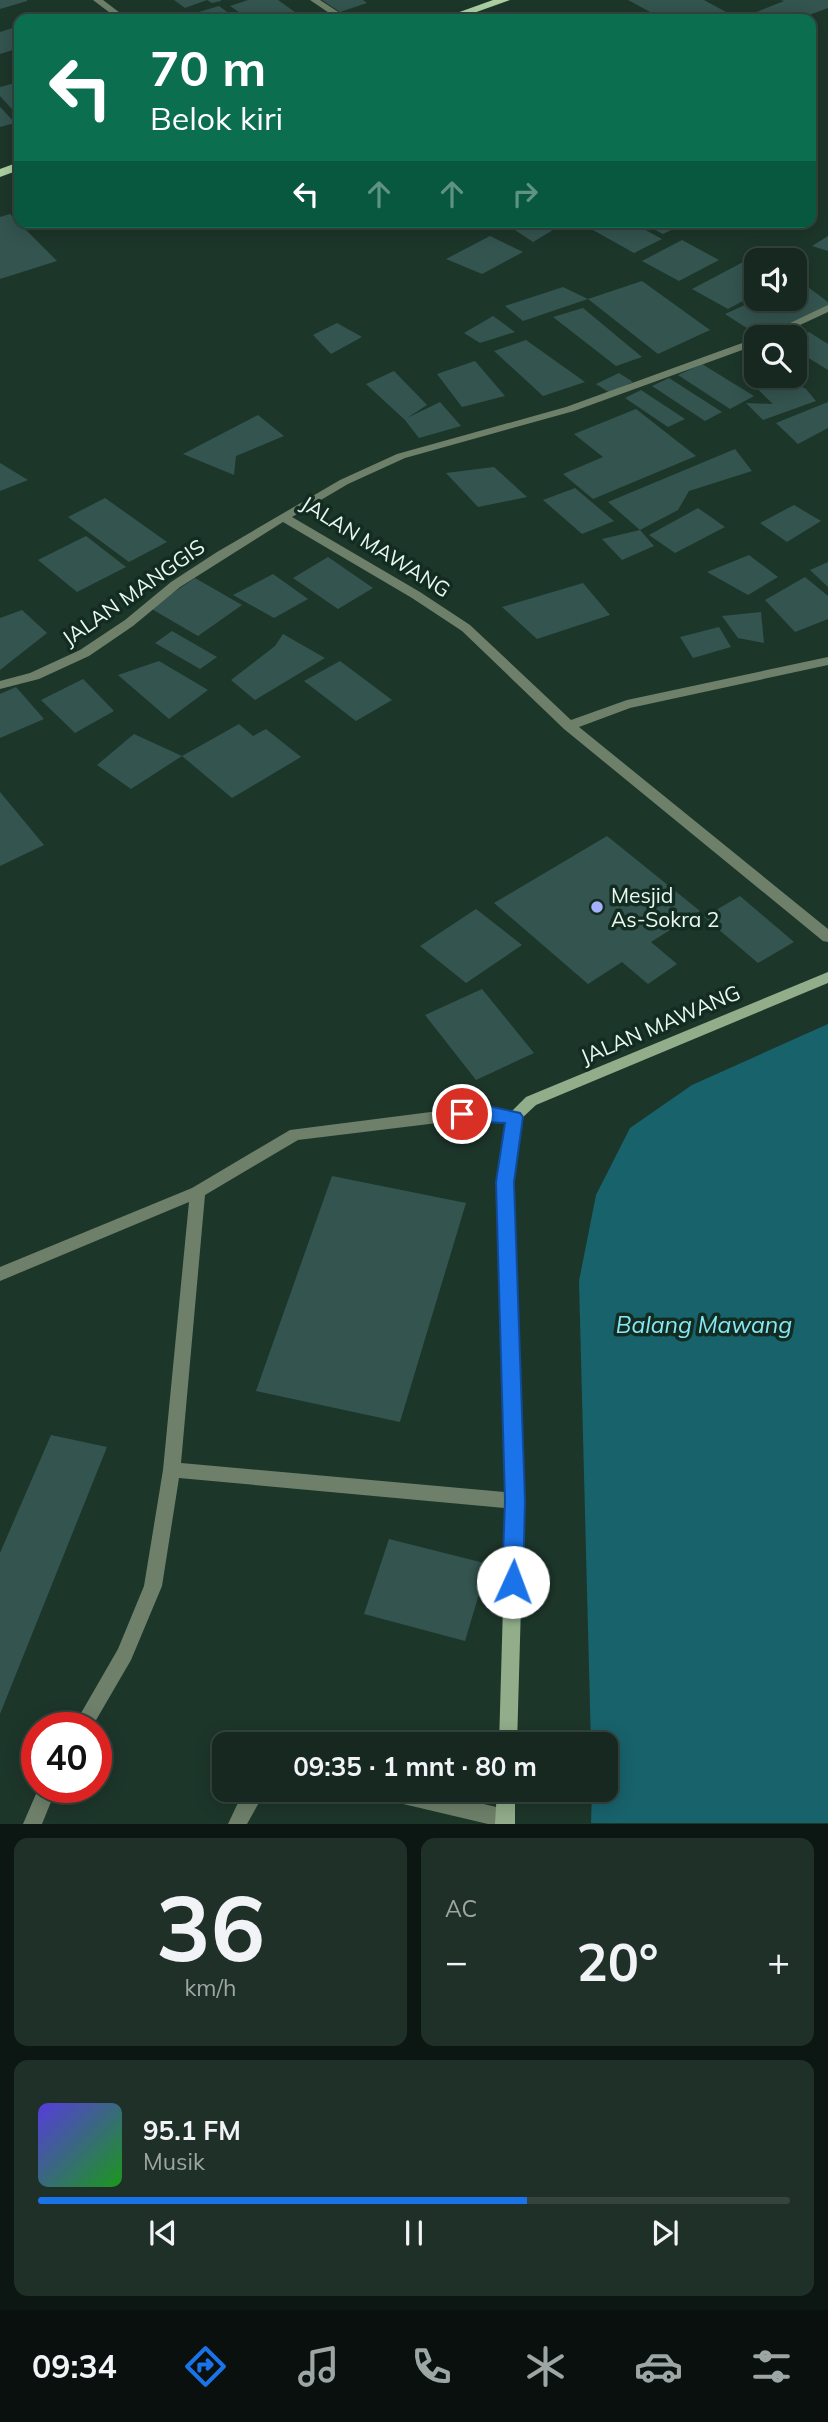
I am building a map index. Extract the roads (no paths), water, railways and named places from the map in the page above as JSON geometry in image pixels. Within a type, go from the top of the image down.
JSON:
[{"type":"main road","points":[[461,14],[504,0]]},
{"type":"street","points":[[97,0],[116,14]]},
{"type":"street","points":[[314,0],[336,14]]},
{"type":"street","points":[[791,325],[828,308]]},
{"type":"street","name":"JALAN MAWANG","points":[[744,345],[570,409],[401,456],[344,482],[283,517],[466,628],[569,726],[828,937]]},
{"type":"street","name":"JALAN MANGGIS","points":[[0,685],[46,672],[78,656],[127,625],[159,596],[206,563],[283,517]]},
{"type":"street","points":[[569,726],[627,704],[828,661]]},
{"type":"street","name":"JALAN MAWANG","points":[[514,1117],[531,1101],[828,977]]},
{"type":"street","points":[[0,1274],[198,1192],[295,1134],[462,1114],[488,1113],[514,1117],[505,1182],[515,1501],[508,1732]]},
{"type":"street","points":[[91,1712],[125,1654],[153,1586],[172,1470],[198,1192]]},
{"type":"street","points":[[172,1470],[515,1501]]},
{"type":"street","points":[[237,1824],[248,1802]]},
{"type":"street","points":[[430,1802],[505,1821],[506,1802]]},
{"type":"street","points":[[32,1824],[41,1803]]},
{"type":"water","name":"Balang Mawang","points":[[828,1024],[828,1823],[591,1823],[592,1802],[618,1802],[618,1732],[591,1732],[579,1281],[596,1195],[630,1128],[692,1085]]},
{"type":"place","name":"Mesjid As-Sokra 2","points":[[597,907]]}]
